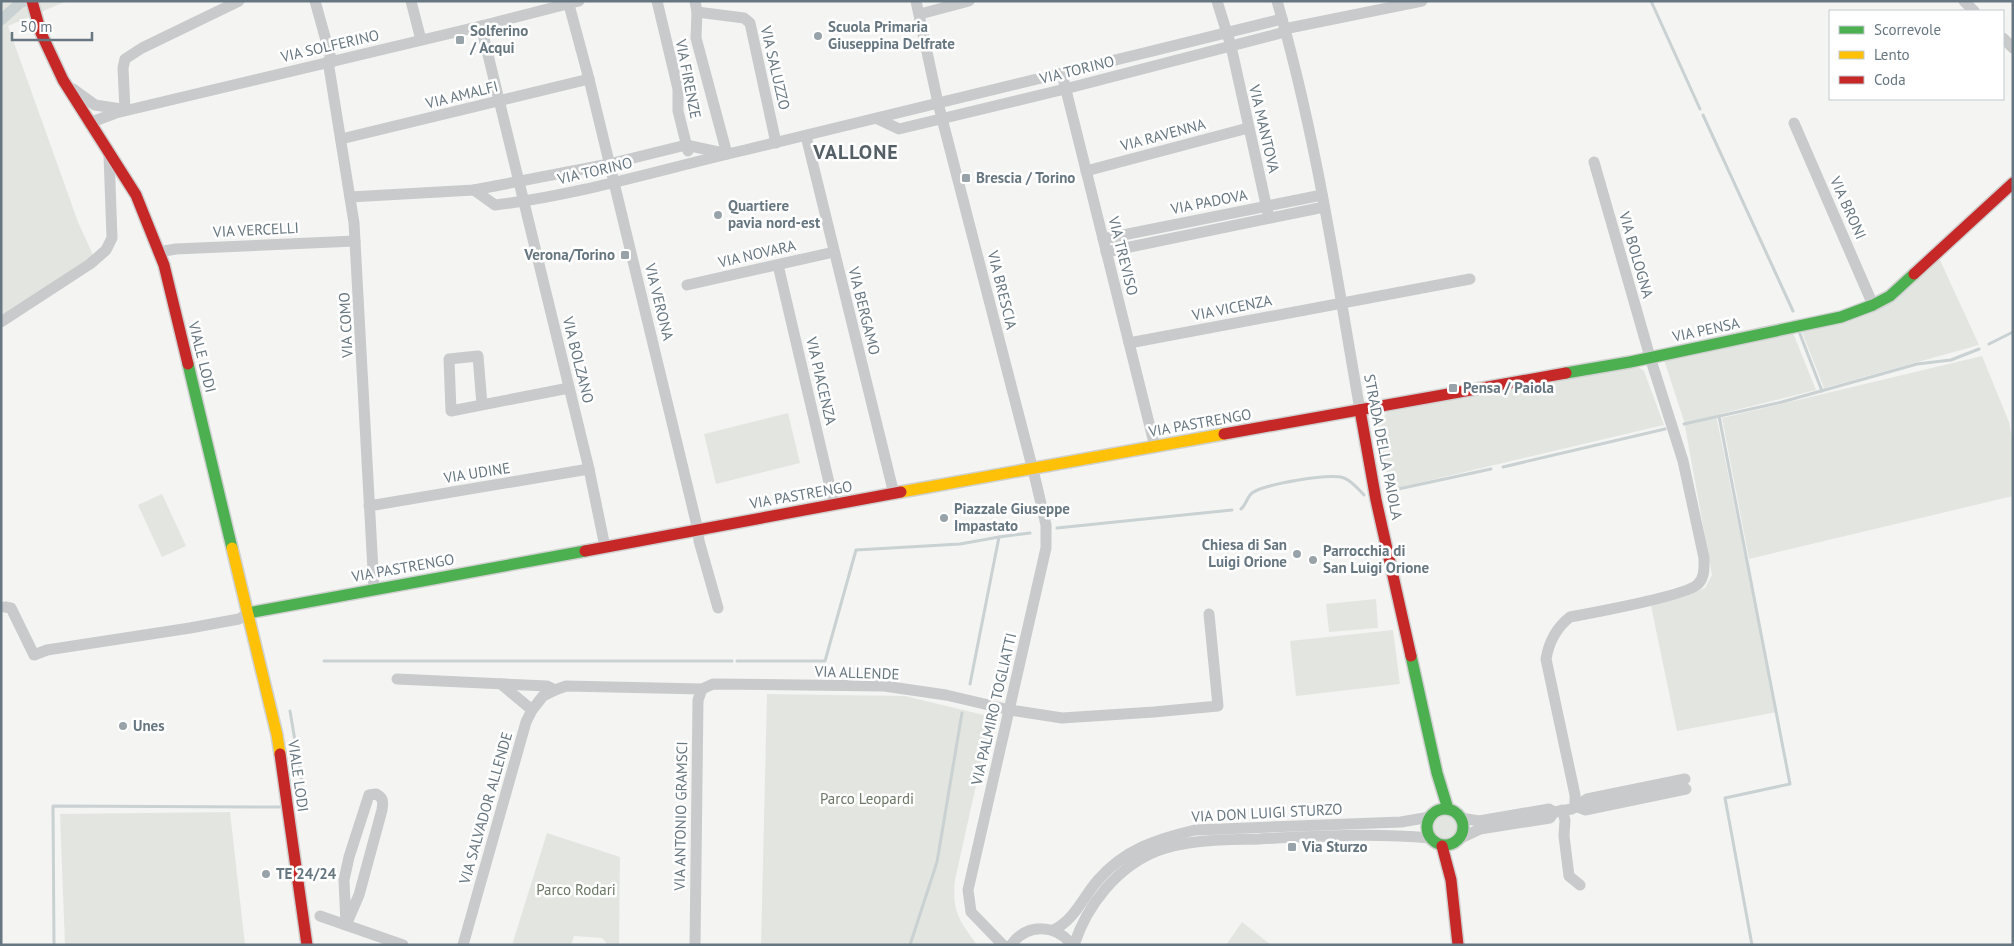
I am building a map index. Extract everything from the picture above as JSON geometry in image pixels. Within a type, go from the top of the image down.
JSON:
[{"type":"street","name":"VIALE LODI","points":[[32,1],[41,33],[63,80],[136,196],[164,265],[277,735],[306,942]]},
{"type":"street","points":[[63,80],[95,105],[125,110],[123,68],[125,59],[142,48],[239,1]]},
{"type":"street","name":"VIA COMO","points":[[315,1],[330,62],[354,223],[374,589]]},
{"type":"street","points":[[411,1],[421,40]]},
{"type":"street","name":"VIA FIRENZE","points":[[657,1],[678,89],[678,111],[691,162]]},
{"type":"street","name":"VIA BRESCIA","points":[[916,1],[942,119],[1033,468]]},
{"type":"street","points":[[920,14],[968,1]]},
{"type":"street","points":[[1217,1],[1226,33]]},
{"type":"street","name":"STRADA DELLA PAIOLA","points":[[1277,1],[1297,75],[1323,201],[1376,500],[1437,773],[1448,809]]},
{"type":"street","points":[[1284,27],[1348,17],[1422,1]]},
{"type":"street","points":[[1964,1],[1973,10]]},
{"type":"street","name":"VIA SOLFERINO","points":[[89,123],[125,110],[481,26],[572,2]]},
{"type":"street","name":"VIA VERONA","points":[[572,2],[609,164],[698,530],[699,541],[718,608]]},
{"type":"street","name":"VIA FIRENZE","points":[[696,7],[696,38],[727,154]]},
{"type":"street","name":"VIA SALUZZO","points":[[696,7],[744,18],[750,23],[776,143]]},
{"type":"street","name":"VIA BOLZANO","points":[[481,26],[589,469],[605,547]]},
{"type":"street","name":"VIA TORINO","points":[[474,190],[495,205],[523,202],[615,183],[691,162],[878,119],[1226,33],[1284,27]]},
{"type":"street","name":"VIA TORINO","points":[[878,119],[899,129],[1065,89],[1230,46],[1284,27]]},
{"type":"street","name":"VIA MANTOVA","points":[[1226,33],[1269,218]]},
{"type":"street","points":[[2004,39],[2013,48]]},
{"type":"street","name":"VIA TREVISO","points":[[1061,73],[1155,447]]},
{"type":"street","name":"VIA AMALFI","points":[[341,139],[589,79]]},
{"type":"street","name":"VIA BRONI","points":[[1794,123],[1873,305]]},
{"type":"street","name":"VIA RAVENNA","points":[[1086,171],[1248,128]]},
{"type":"street","name":"VIA BERGAMO","points":[[806,136],[894,494]]},
{"type":"street","name":"VIA TORINO","points":[[350,197],[474,190],[609,164],[686,145],[727,154]]},
{"type":"street","points":[[1,322],[90,264],[106,250],[112,238],[109,155]]},
{"type":"street","name":"VIA BOLOGNA","points":[[1575,806],[1575,795],[1546,659],[1549,643],[1561,624],[1570,617],[1679,593],[1698,585],[1704,572],[1704,558],[1683,461],[1650,358],[1594,162]]},
{"type":"street","name":"VIA PENSA","points":[[1360,410],[1650,358],[1841,317],[1873,305],[1890,296],[2013,183]]},
{"type":"street","name":"VIA PADOVA","points":[[1103,239],[1266,206],[1323,201]]},
{"type":"street","name":"VIA PADOVA","points":[[1106,252],[1269,218],[1323,201]]},
{"type":"street","name":"VIA VERCELLI","points":[[158,252],[176,249],[355,241]]},
{"type":"street","name":"VIA NOVARA","points":[[687,285],[834,252]]},
{"type":"street","name":"VIA PIACENZA","points":[[778,265],[834,504]]},
{"type":"street","points":[[1341,302],[1470,279]]},
{"type":"street","name":"VIA VICENZA","points":[[1129,343],[1341,302]]},
{"type":"street","points":[[482,405],[478,356],[449,359],[451,411],[482,405],[569,388]]},
{"type":"street","name":"VIA PASTRENGO","points":[[248,613],[834,504],[1360,410]]},
{"type":"street","name":"VIA PALMIRO TOGLIATTI","points":[[1003,945],[971,912],[968,890],[1046,548],[1046,525],[1033,468]]},
{"type":"street","name":"VIA UDINE","points":[[369,506],[589,469]]},
{"type":"street","points":[[5,607],[11,608],[34,655],[47,650],[239,619],[248,613]]},
{"type":"street","name":"VIA ALLENDE","points":[[702,689],[713,684],[884,686],[1062,718],[1218,706],[1209,614]]},
{"type":"street","name":"VIA SALVADOR ALLENDE","points":[[397,679],[547,686],[555,690]]},
{"type":"street","points":[[501,684],[532,710]]},
{"type":"street","name":"VIA SALVADOR ALLENDE","points":[[462,945],[515,755],[532,710],[543,696],[555,690],[577,685],[702,689]]},
{"type":"street","name":"VIA ANTONIO GRAMSCI","points":[[695,945],[698,700],[702,689]]},
{"type":"street","name":"STRADA DELLA PAIOLA","points":[[1432,815],[1437,773]]},
{"type":"street","points":[[1461,818],[1479,821],[1549,809],[1558,811],[1572,809],[1575,806],[1585,810],[1686,784]]},
{"type":"street","points":[[376,794],[381,796],[384,801],[382,810],[359,895],[346,925],[344,880],[349,857],[369,795],[376,794]]},
{"type":"street","points":[[1451,880],[1452,861],[1458,840],[1464,830],[1461,818],[1453,810],[1438,810],[1432,815],[1427,832],[1430,838],[1442,846],[1449,846],[1458,840],[1480,829],[1550,818],[1558,811]]},
{"type":"street","points":[[1558,811],[1565,820],[1564,836],[1569,876],[1580,885]]},
{"type":"street","name":"VIA DON LUIGI STURZO","points":[[1052,930],[1065,925],[1098,880],[1118,861],[1142,845],[1170,836],[1195,830],[1402,822],[1432,815]]},
{"type":"street","name":"VIA DON LUIGI STURZO","points":[[1073,945],[1088,913],[1119,874],[1139,860],[1157,851],[1195,842],[1328,836],[1400,835],[1430,838]]},
{"type":"street","points":[[1442,846],[1451,880],[1458,945]]},
{"type":"street","points":[[320,916],[403,945]]},
{"type":"street","points":[[1011,945],[1015,939],[1026,931],[1039,928],[1052,930],[1064,936],[1073,945]]},
{"type":"green space","points":[[1,1],[67,1],[8,26],[78,222],[94,257],[1,318]]},
{"type":"green space","points":[[1939,258],[1979,345],[1824,388],[1802,332],[1850,320]]},
{"type":"green space","points":[[1793,333],[1816,390],[1716,415],[1777,712],[1677,731],[1651,606],[1680,598],[1705,588],[1712,575],[1684,421],[1664,360]]},
{"type":"green space","points":[[1982,356],[2009,422],[2013,444],[2013,496],[1749,559],[1722,418]]},
{"type":"green space","points":[[1636,365],[1644,371],[1664,425],[1389,490],[1376,430],[1387,412]]},
{"type":"green space","points":[[788,413],[800,463],[716,484],[704,434]]},
{"type":"green space","points":[[162,494],[186,546],[162,557],[138,505]]},
{"type":"green space","points":[[1376,599],[1378,628],[1329,632],[1326,604]]},
{"type":"green space","points":[[1393,630],[1400,684],[1296,696],[1290,641]]},
{"type":"green space","name":"Parco Leopardi","points":[[767,694],[905,696],[984,715],[989,727],[954,891],[958,915],[977,945],[761,945]]},
{"type":"green space","points":[[230,812],[245,945],[65,945],[60,814]]},
{"type":"green space","points":[[1445,815],[1453,819],[1457,827],[1453,835],[1445,839],[1437,835],[1433,827],[1437,819]]},
{"type":"green space","name":"Parco Rodari","points":[[547,833],[620,857],[619,945],[608,945],[602,938],[574,936],[571,945],[512,945]]},
{"type":"green space","points":[[1242,922],[1271,945],[1226,945]]},
{"type":"waterway","points":[[1,20],[20,3],[25,1]]},
{"type":"waterway","points":[[1651,1],[1700,109]]},
{"type":"waterway","points":[[1703,115],[1793,311]]},
{"type":"waterway","points":[[1989,344],[2013,332]]},
{"type":"waterway","points":[[1800,334],[1822,391]]},
{"type":"waterway","points":[[1684,424],[1782,402],[1917,364],[1951,360],[1979,349]]},
{"type":"waterway","points":[[1719,416],[1790,784],[1725,798],[1752,945]]},
{"type":"waterway","points":[[1503,467],[1665,429]]},
{"type":"waterway","points":[[1389,491],[1491,469]]},
{"type":"waterway","points":[[1241,509],[1252,493],[1270,486],[1312,478],[1344,478],[1364,495]]},
{"type":"waterway","points":[[1057,528],[1232,510]]},
{"type":"waterway","points":[[970,684],[999,537],[1030,533]]},
{"type":"waterway","points":[[737,661],[825,661],[856,550],[960,544],[999,537]]},
{"type":"waterway","points":[[324,661],[732,661]]},
{"type":"waterway","points":[[290,711],[306,806]]},
{"type":"waterway","points":[[910,945],[937,862],[962,713]]},
{"type":"waterway","points":[[54,945],[53,806],[280,807]]},
{"type":"traffic: fast","points":[[1566,373],[1630,362],[1841,317],[1873,305],[1890,296],[1914,274]]},
{"type":"traffic: fast","points":[[188,364],[232,548]]},
{"type":"traffic: fast","points":[[248,613],[585,551]]},
{"type":"traffic: fast","points":[[1411,656],[1437,773],[1448,809]]},
{"type":"traffic: fast","points":[[1445,809],[1452,810],[1458,814],[1462,820],[1463,827],[1462,834],[1458,840],[1452,844],[1445,845],[1438,844],[1432,840],[1428,834],[1427,827],[1428,820],[1432,814],[1438,810],[1445,809]]},
{"type":"traffic: slow","points":[[901,492],[1224,434]]},
{"type":"traffic: slow","points":[[232,548],[280,754]]},
{"type":"traffic: jam","points":[[32,1],[41,33],[63,80],[136,195],[164,265],[188,364]]},
{"type":"traffic: jam","points":[[1914,274],[2013,183]]},
{"type":"traffic: jam","points":[[1224,434],[1566,373]]},
{"type":"traffic: jam","points":[[1360,410],[1376,500],[1411,656]]},
{"type":"traffic: jam","points":[[585,551],[901,492]]},
{"type":"traffic: jam","points":[[280,754],[307,945]]},
{"type":"traffic: jam","points":[[1442,846],[1451,880],[1458,945]]},
{"type":"place","name":"Scuola Primaria Giuseppina Delfrate","points":[[818,36]]},
{"type":"place","name":"Solferino / Acqui","points":[[460,40]]},
{"type":"place","name":"Brescia / Torino","points":[[966,178]]},
{"type":"place","name":"Quartiere pavia nord-est","points":[[718,215]]},
{"type":"place","name":"Verona/Torino","points":[[625,255]]},
{"type":"place","name":"Pensa / Paiola","points":[[1453,388]]},
{"type":"place","name":"Piazzale Giuseppe Impastato","points":[[944,518]]},
{"type":"place","name":"Chiesa di San Luigi Orione","points":[[1297,554]]},
{"type":"place","name":"Parrocchia di San Luigi Orione","points":[[1313,560]]},
{"type":"place","name":"Unes","points":[[123,726]]},
{"type":"place","name":"Via Sturzo","points":[[1292,847]]},
{"type":"place","name":"TE 24/24","points":[[266,874]]},
{"type":"district","name":"VALLONE","points":[[856,152]]}]
